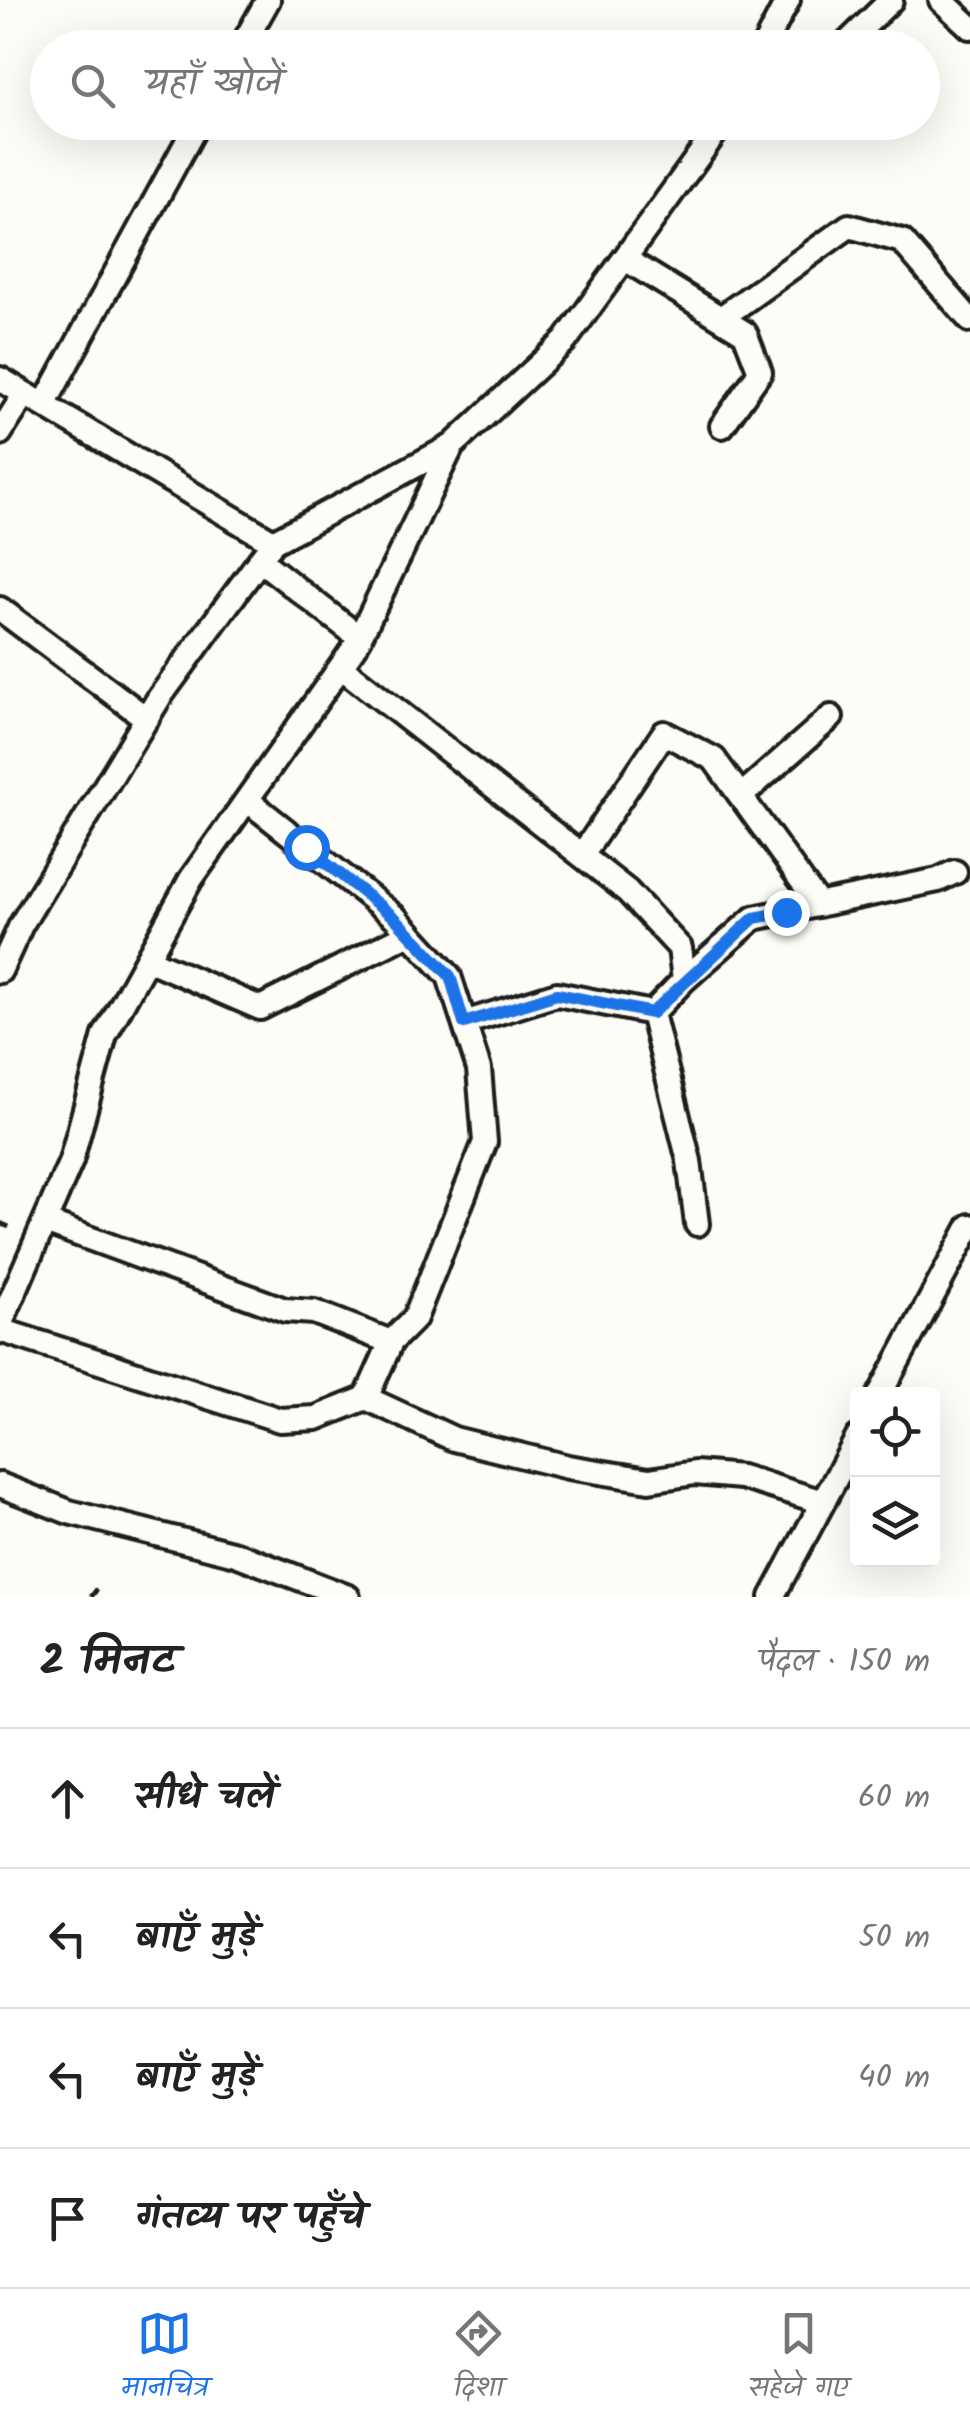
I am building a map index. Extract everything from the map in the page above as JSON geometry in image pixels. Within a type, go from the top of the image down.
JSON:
[{"type":"street","points":[[251,30],[268,0]]},
{"type":"street","points":[[772,30],[788,0]]},
{"type":"street","points":[[860,30],[891,0]]},
{"type":"street","points":[[942,0],[970,27]]},
{"type":"street","points":[[0,432],[34,400],[187,140]]},
{"type":"street","points":[[0,971],[11,921],[146,719],[267,551],[452,446],[565,342],[711,140]]},
{"type":"street","points":[[721,318],[848,226],[902,240],[970,320]]},
{"type":"street","points":[[625,259],[745,332],[760,372],[722,426]]},
{"type":"street","points":[[0,379],[267,551],[360,638]]},
{"type":"street","points":[[247,800],[410,933],[450,976],[479,1069],[485,1142],[415,1318],[391,1342],[366,1398],[316,1418],[280,1420],[0,1327],[70,1161],[105,1035],[191,880],[360,638],[452,446]]},
{"type":"street","points":[[0,609],[146,719]]},
{"type":"street","points":[[341,667],[627,891],[680,948],[684,980]]},
{"type":"street","points":[[741,796],[831,716]]},
{"type":"street","points":[[582,856],[664,733],[714,758],[819,905]]},
{"type":"street","points":[[652,1013],[754,918],[938,880],[955,872]]},
{"type":"street","points":[[147,959],[260,1008],[410,933]]},
{"type":"street","points":[[464,1023],[557,994],[652,1013]]},
{"type":"street","points":[[652,1013],[689,1161],[698,1224]]},
{"type":"street","points":[[45,1222],[285,1310],[314,1312],[391,1342]]},
{"type":"street","points":[[884,1387],[970,1226]]},
{"type":"street","points":[[366,1398],[454,1440],[568,1467],[649,1480],[696,1473],[741,1477],[823,1502]]},
{"type":"street","points":[[772,1597],[850,1452]]},
{"type":"street","points":[[0,1485],[69,1512],[236,1554],[348,1597]]},
{"type":"path","points":[[91,1597],[100,1586]]},
{"type":"route","points":[[306,847],[395,918],[450,976],[464,1023],[557,994],[652,1013],[754,918],[786,912]]}]
